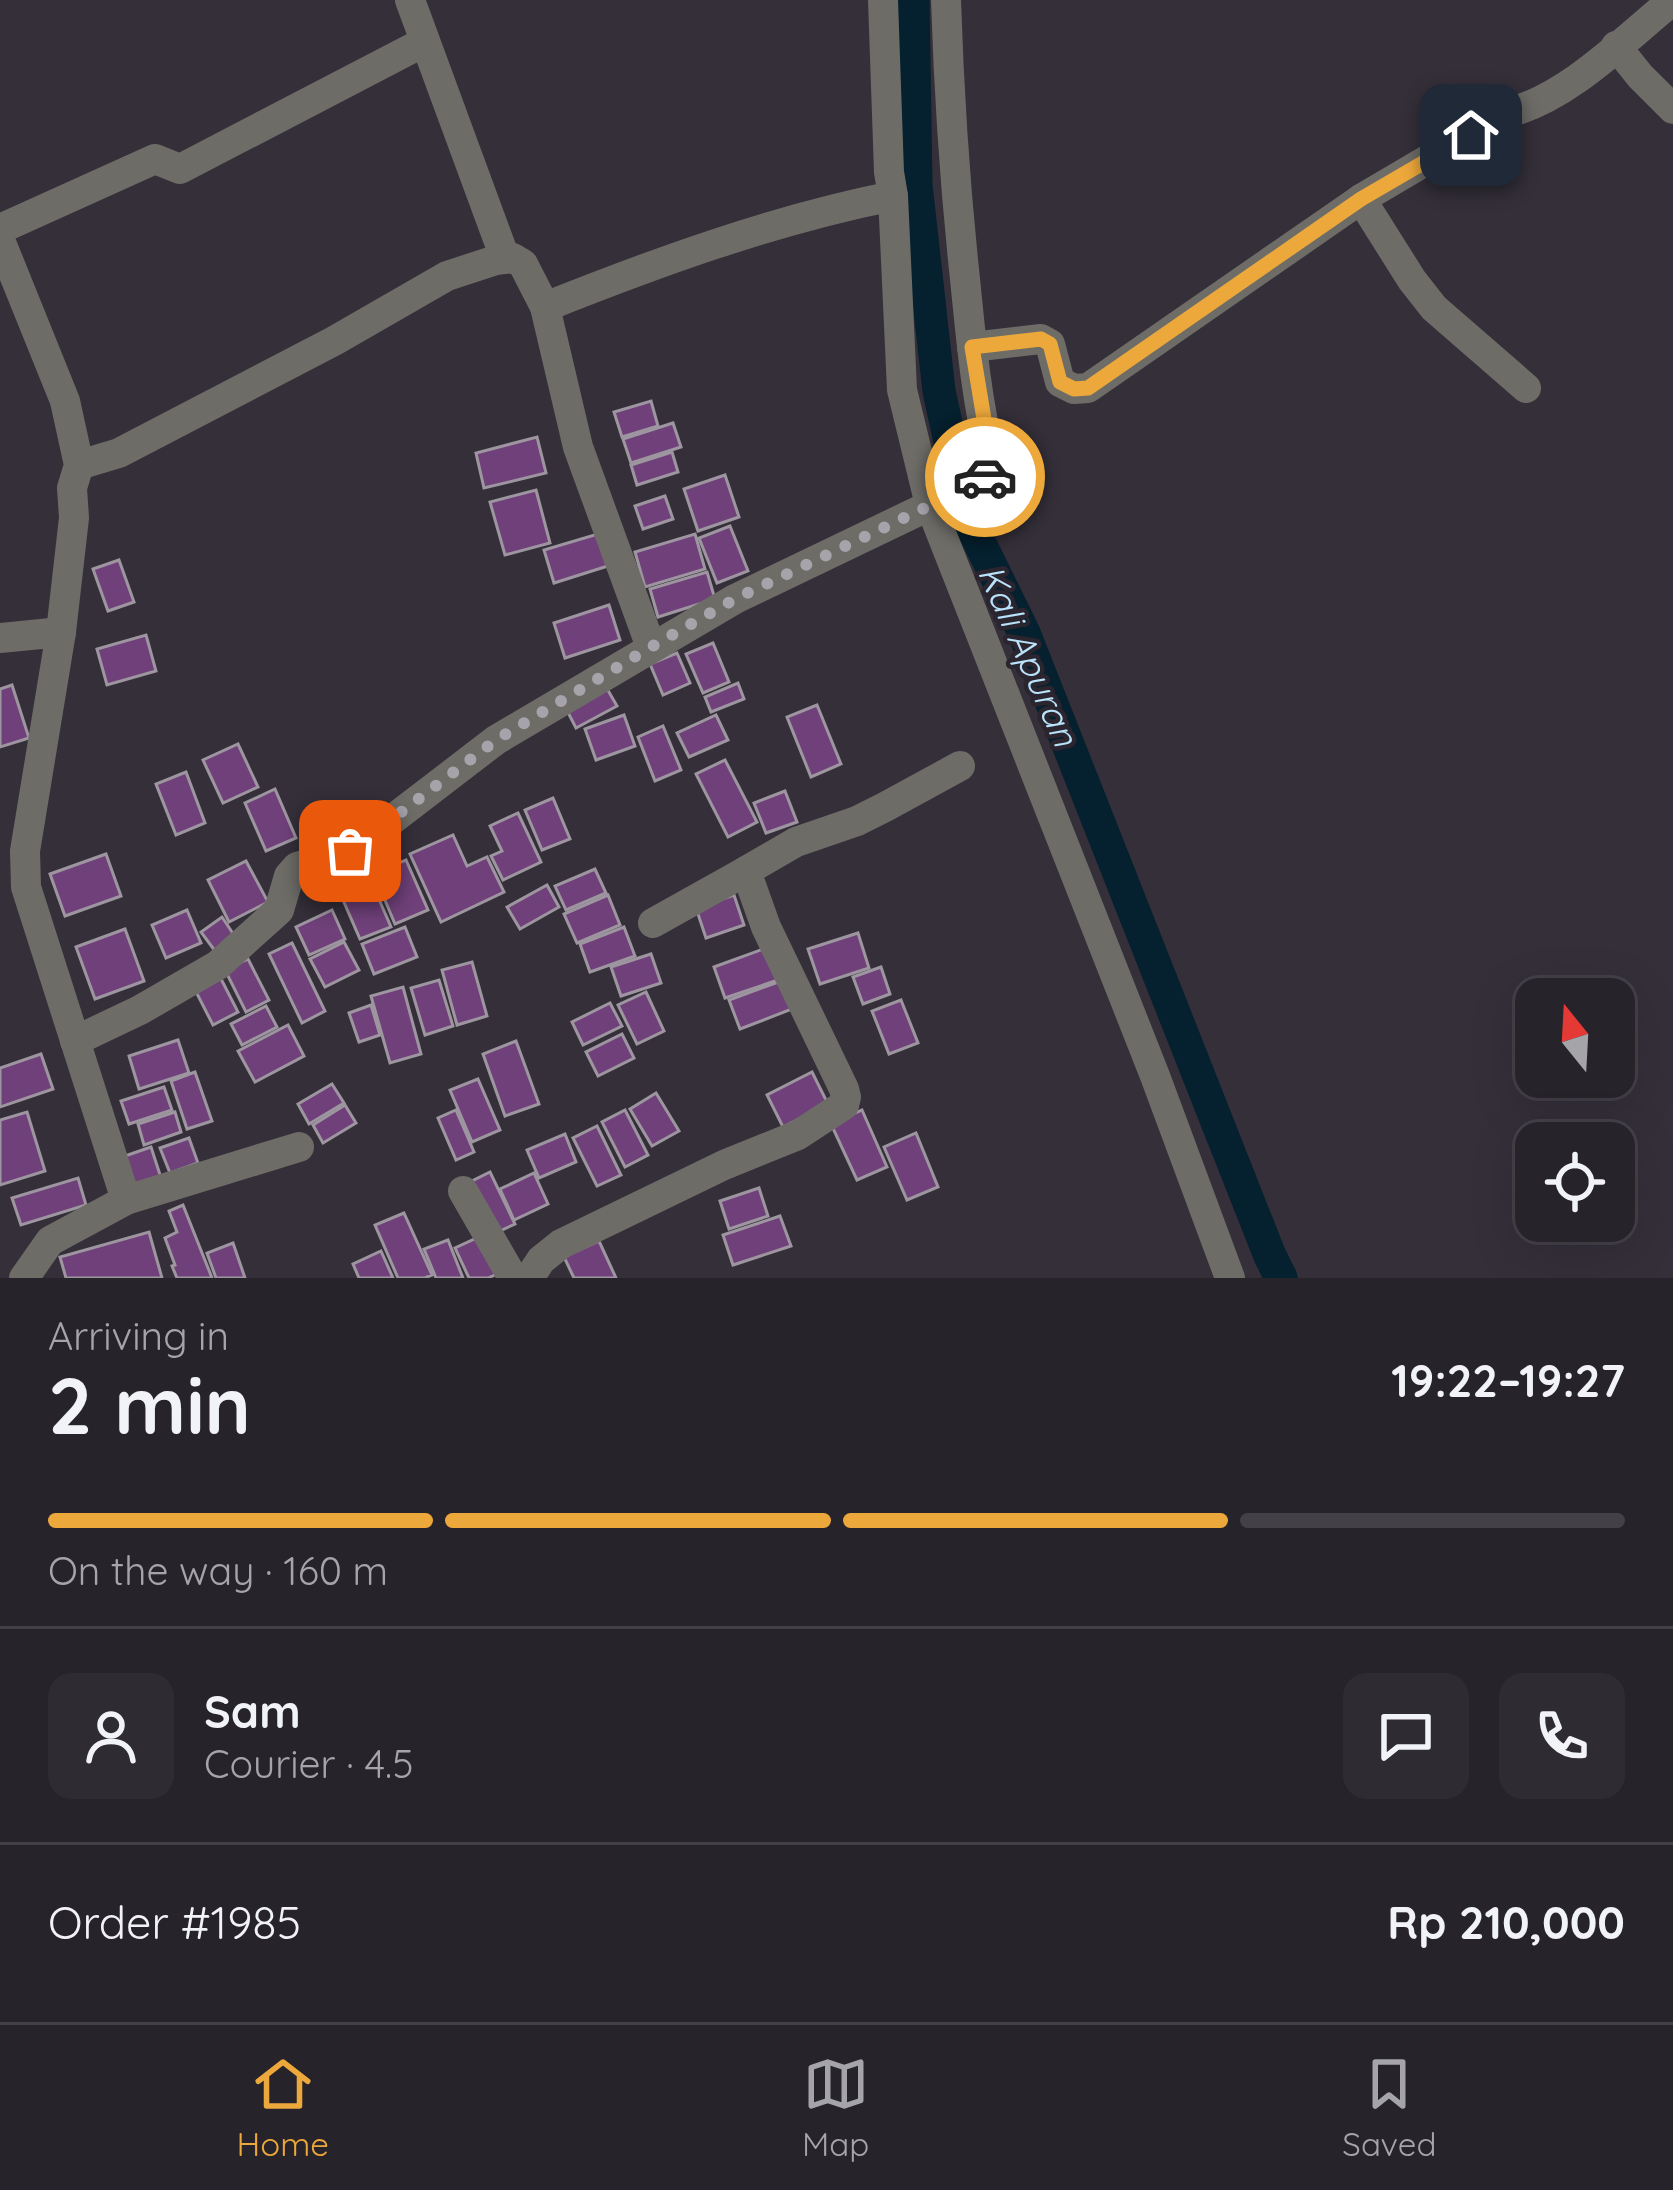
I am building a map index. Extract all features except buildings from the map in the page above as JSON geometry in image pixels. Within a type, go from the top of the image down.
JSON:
[{"type":"street","points":[[410,0],[505,258]]},
{"type":"street","points":[[883,0],[902,390],[935,502],[1230,1278]]},
{"type":"street","points":[[75,1041],[218,965],[280,910],[289,876],[297,867],[350,851],[496,740],[735,599],[983,480],[990,455],[972,347],[949,92],[946,0]]},
{"type":"street","points":[[972,347],[1041,339],[1050,344],[1060,382],[1074,389],[1088,388],[1361,199],[1508,113],[1556,95],[1673,0]]},
{"type":"street","points":[[0,230],[155,159],[180,169],[424,42]]},
{"type":"street","points":[[1616,46],[1673,109]]},
{"type":"street","points":[[545,307],[688,253],[826,209],[892,196]]},
{"type":"street","points":[[1361,199],[1434,308],[1526,388]]},
{"type":"street","points":[[0,240],[65,401],[79,465],[72,488],[74,518],[61,632],[26,850],[26,887],[126,1200]]},
{"type":"street","points":[[79,465],[119,453],[447,276],[513,258],[523,264],[545,307],[578,447],[651,647]]},
{"type":"street","points":[[0,638],[61,632]]},
{"type":"street","points":[[652,923],[796,842],[856,821],[960,766]]},
{"type":"street","points":[[529,1278],[561,1244],[724,1165],[798,1135],[844,1105],[844,1089],[766,927],[746,871]]},
{"type":"street","points":[[24,1278],[50,1240],[126,1200],[298,1147]]},
{"type":"street","points":[[464,1191],[513,1278]]},
{"type":"waterway","name":"Kali Apuran","points":[[913,0],[916,185],[939,391],[966,515],[1024,633],[1281,1278]]},
{"type":"way so far","points":[[350,851],[496,740],[651,647],[735,599],[985,477]]},
{"type":"route","points":[[985,477],[990,455],[972,347],[1041,339],[1050,344],[1060,382],[1074,389],[1088,388],[1361,199],[1471,135]]}]
